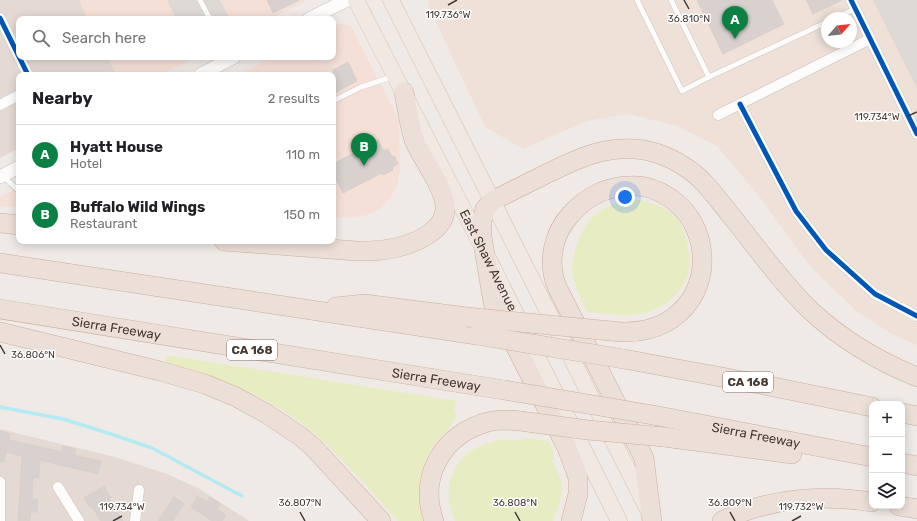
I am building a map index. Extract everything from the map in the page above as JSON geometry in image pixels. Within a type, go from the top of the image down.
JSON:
[{"type":"highway","points":[[260,244],[357,252],[372,251],[400,247],[439,227],[444,218],[445,206],[441,191],[414,139],[399,84]]},
{"type":"highway","points":[[571,521],[578,494],[578,478],[567,448],[493,302],[484,250],[482,222],[485,209],[492,201],[566,164],[591,154],[631,148],[661,154],[686,167],[705,184],[788,286],[811,310],[837,332],[865,351],[896,368],[917,377]]},
{"type":"highway","points":[[311,310],[364,304],[467,317],[611,331],[638,332],[665,323],[684,309],[693,296],[701,275],[703,259],[696,228],[686,212],[674,200],[651,188],[633,186],[619,186],[599,193],[583,202],[569,215],[554,244],[552,261],[553,273],[557,287],[644,458],[653,521]]},
{"type":"highway","points":[[0,223],[16,225]]},
{"type":"highway","name":"CA 168","points":[[0,263],[624,359],[869,406]]},
{"type":"highway","name":"Sierra Freeway","points":[[0,309],[653,415],[869,456]]},
{"type":"highway","points":[[0,332],[160,371],[205,384],[236,397],[273,417],[300,436],[314,448],[381,521]]},
{"type":"highway","points":[[905,414],[917,416]]},
{"type":"highway","points":[[434,521],[429,498],[430,481],[434,465],[451,441],[462,433],[482,424],[499,420],[664,437],[869,464]]},
{"type":"highway","points":[[905,464],[917,466]]},
{"type":"highway","points":[[905,468],[917,469]]},
{"type":"highway","points":[[722,521],[749,510],[788,501],[816,498],[844,498],[869,502]]},
{"type":"highway","points":[[905,507],[917,509]]},
{"type":"main road","name":"East Shaw Avenue","points":[[356,0],[484,250],[619,521]]},
{"type":"main road","points":[[391,0],[653,521]]},
{"type":"street","points":[[315,16],[347,0]]},
{"type":"street","points":[[853,4],[917,134]]},
{"type":"street","points":[[0,18],[16,51]]},
{"type":"street","points":[[718,115],[870,39]]},
{"type":"street","points":[[21,60],[27,72]]},
{"type":"street","points":[[206,72],[228,60]]},
{"type":"street","points":[[0,105],[16,97]]},
{"type":"street","points":[[740,104],[796,211],[826,250],[875,294],[917,316]]},
{"type":"street","points":[[1,176],[16,168]]},
{"type":"street","points":[[0,482],[0,521]]},
{"type":"street","points":[[58,487],[79,521]]},
{"type":"street","points":[[135,521],[139,490]]},
{"type":"lane","points":[[200,0],[208,16]]},
{"type":"lane","points":[[637,0],[682,91],[821,25]]},
{"type":"lane","points":[[671,0],[709,78]]},
{"type":"lane","points":[[843,12],[853,4]]},
{"type":"lane","points":[[336,99],[360,87],[399,84]]},
{"type":"lane","points":[[1,176],[16,188]]},
{"type":"shaded area","points":[[0,0],[79,0],[87,16],[16,16],[16,60],[110,60],[116,72],[16,72],[16,150],[0,158]]},
{"type":"shaded area","points":[[79,0],[167,0],[175,16],[87,16]]},
{"type":"shaded area","points":[[167,0],[220,0],[228,16],[188,16],[175,16]]},
{"type":"shaded area","points":[[220,0],[307,0],[276,16],[228,16]]},
{"type":"shaded area","points":[[429,0],[917,0],[917,345],[892,334],[856,311],[808,264],[762,200],[717,146],[677,126],[628,114],[587,121],[523,149],[485,127],[428,5]]},
{"type":"shaded area","points":[[873,0],[917,0],[917,89]]},
{"type":"shaded area","points":[[340,23],[351,26],[399,120],[400,170],[397,186],[386,203],[378,210],[368,215],[349,218],[336,218],[336,72],[244,72],[267,60],[336,60],[336,25]]},
{"type":"shaded area","points":[[110,60],[190,60],[166,72],[116,72]]},
{"type":"shaded area","points":[[16,189],[16,207],[0,206],[0,197]]},
{"type":"shaded area","points":[[0,429],[115,457],[167,474],[198,488],[249,521],[0,521]]},
{"type":"green space","points":[[641,200],[666,209],[680,223],[686,238],[690,260],[685,280],[670,300],[648,312],[626,315],[587,312],[576,287],[572,272],[576,247],[581,235],[592,217],[608,206]]},
{"type":"green space","points":[[167,355],[456,401],[454,410],[456,416],[449,429],[431,449],[423,466],[419,485],[419,494],[425,521],[398,521],[351,469],[322,440],[287,413],[228,383],[165,363]]},
{"type":"green space","points":[[527,438],[548,441],[552,448],[562,488],[562,493],[553,521],[455,521],[451,509],[449,485],[452,474],[458,464],[466,455],[476,448],[488,443],[498,440],[518,440]]},
{"type":"building","points":[[267,0],[299,0],[273,13]]},
{"type":"building","points":[[697,0],[772,0],[784,24],[723,54]]},
{"type":"building","points":[[806,0],[842,0],[813,14]]},
{"type":"building","points":[[348,62],[357,81],[336,92],[336,72],[333,72],[333,70]]},
{"type":"building","points":[[378,140],[384,151],[388,149],[398,164],[392,167],[393,170],[383,175],[382,173],[343,193],[336,179],[336,162]]},
{"type":"building","points":[[0,431],[10,434],[9,440],[62,452],[63,446],[76,449],[74,455],[101,461],[98,474],[40,460],[39,478],[33,477],[32,499],[38,499],[37,512],[31,512],[30,521],[18,521],[22,456],[6,452],[4,462],[0,462]]},
{"type":"building","points":[[104,486],[111,498],[109,499],[123,521],[101,521],[84,498]]},
{"type":"building","points":[[197,496],[207,502],[210,497],[221,504],[217,509],[226,515],[222,521],[212,521],[191,507]]},
{"type":"building","points":[[174,497],[184,504],[173,521],[158,521]]},
{"type":"waterway","points":[[0,407],[63,419],[152,448],[242,496]]},
{"type":"cycle path","points":[[851,0],[917,134]]},
{"type":"cycle path","points":[[0,18],[16,51]]},
{"type":"cycle path","points":[[21,60],[27,72]]},
{"type":"cycle path","points":[[740,104],[796,211],[826,250],[875,294],[917,316]]},
{"type":"place","name":"Hyatt House","points":[[735,39]]},
{"type":"place","name":"Buffalo Wild Wings","points":[[364,166]]}]
